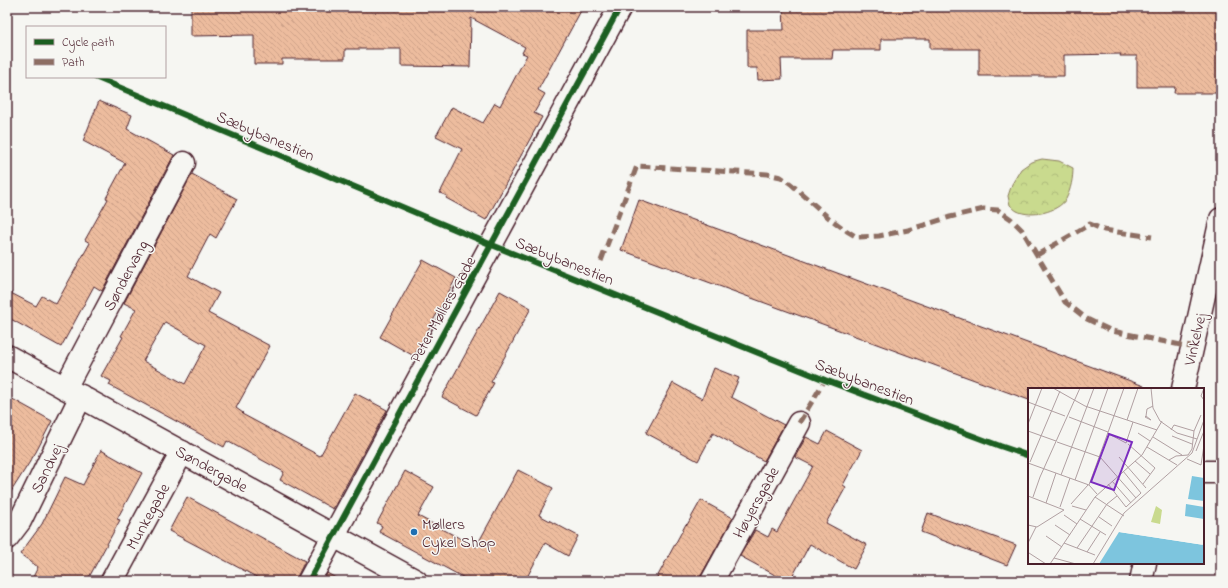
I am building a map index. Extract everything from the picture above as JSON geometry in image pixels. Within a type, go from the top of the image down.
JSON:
[{"type":"street","name":"Peter Møllers Gade","points":[[309,581],[620,7]]},
{"type":"street","name":"Søndervang","points":[[73,392],[184,162]]},
{"type":"street","name":"Vinkelvej","points":[[1183,388],[1221,219]]},
{"type":"street","name":"Søndergade","points":[[7,356],[416,581]]},
{"type":"street","name":"Sandvej","points":[[7,538],[20,521],[73,392]]},
{"type":"street","name":"Høyersgade","points":[[712,581],[798,423]]},
{"type":"street","name":"Munkegade","points":[[112,581],[182,452]]},
{"type":"street","points":[[1204,472],[1221,472]]},
{"type":"street","points":[[1141,581],[1145,564]]},
{"type":"green space","points":[[1042,159],[1059,161],[1073,168],[1073,176],[1066,199],[1057,207],[1037,214],[1017,211],[1010,205],[1008,196],[1012,184],[1021,169],[1031,162]]},
{"type":"building","points":[[191,7],[583,7],[538,90],[545,94],[534,113],[542,117],[486,220],[446,198],[447,196],[440,193],[462,149],[436,136],[452,107],[483,123],[495,103],[500,106],[527,55],[522,53],[525,47],[471,18],[470,67],[401,66],[401,49],[345,49],[345,59],[282,59],[282,64],[254,64],[254,35],[191,36]]},
{"type":"building","points":[[783,7],[1220,7],[1221,93],[1174,93],[1175,87],[1137,87],[1137,56],[1120,56],[1121,54],[1064,55],[1064,76],[979,76],[979,49],[930,49],[930,39],[881,39],[881,50],[833,50],[832,59],[781,59],[782,79],[758,80],[757,68],[747,68],[747,30],[784,30]]},
{"type":"building","points":[[99,101],[132,115],[127,129],[174,155],[102,291],[94,286],[61,347],[7,317],[7,291],[36,306],[42,296],[56,304],[90,243],[85,240],[108,199],[106,198],[125,163],[83,141]]},
{"type":"building","points":[[192,174],[237,199],[216,238],[210,234],[188,276],[219,293],[208,313],[270,346],[236,408],[243,413],[242,414],[320,456],[355,393],[387,410],[333,509],[280,480],[284,472],[227,441],[224,447],[109,385],[111,381],[101,376],[123,337],[121,336],[136,309],[124,303]],"holes":[[[165,322],[206,345],[185,384],[143,361]]]},
{"type":"building","points":[[639,200],[1144,386],[1144,388],[1028,388],[1028,400],[621,250]]},
{"type":"building","points":[[423,260],[456,278],[414,356],[380,337]]},
{"type":"building","points":[[500,291],[531,308],[491,382],[494,383],[476,415],[442,397]]},
{"type":"building","points":[[714,368],[739,378],[731,397],[784,425],[764,461],[713,433],[698,461],[646,433],[673,383],[702,399]]},
{"type":"building","points":[[7,396],[52,421],[36,452],[7,498]]},
{"type":"building","points":[[827,431],[862,450],[843,485],[846,487],[826,523],[867,545],[854,569],[810,544],[790,581],[786,581],[740,556],[755,530],[768,537],[772,529],[777,532],[813,466],[795,457],[806,437],[820,444]]},
{"type":"building","points":[[101,450],[142,473],[117,519],[120,520],[87,581],[31,581],[38,567],[20,554],[42,524],[65,477],[83,485]]},
{"type":"building","points":[[518,470],[553,488],[539,515],[578,536],[568,556],[545,543],[525,581],[470,581],[379,532],[382,526],[377,523],[405,471],[434,487],[418,516],[476,547]]},
{"type":"building","points":[[187,497],[305,561],[298,575],[297,581],[264,581],[169,531]]},
{"type":"building","points":[[701,500],[733,518],[698,581],[655,581],[686,524],[687,525]]},
{"type":"building","points":[[928,513],[1016,545],[1007,565],[921,532]]},
{"type":"building","points":[[327,573],[341,581],[323,581]]},
{"type":"marked path","points":[[601,261],[637,166],[767,174],[781,177],[829,218],[857,237],[879,236],[908,230],[950,217],[984,209],[998,210],[1011,219],[1022,230],[1065,302],[1087,319],[1112,331],[1191,347]]},
{"type":"marked path","points":[[1037,255],[1090,224],[1104,230],[1152,237]]},
{"type":"marked path","points":[[799,423],[825,380]]},
{"type":"cycle path","points":[[309,581],[620,7]]},
{"type":"cycle path","name":"Sæbybanestien","points":[[97,78],[492,245],[825,380],[1028,456]]},
{"type":"place","name":"Møllers Cykel Shop","points":[[414,532]]}]
